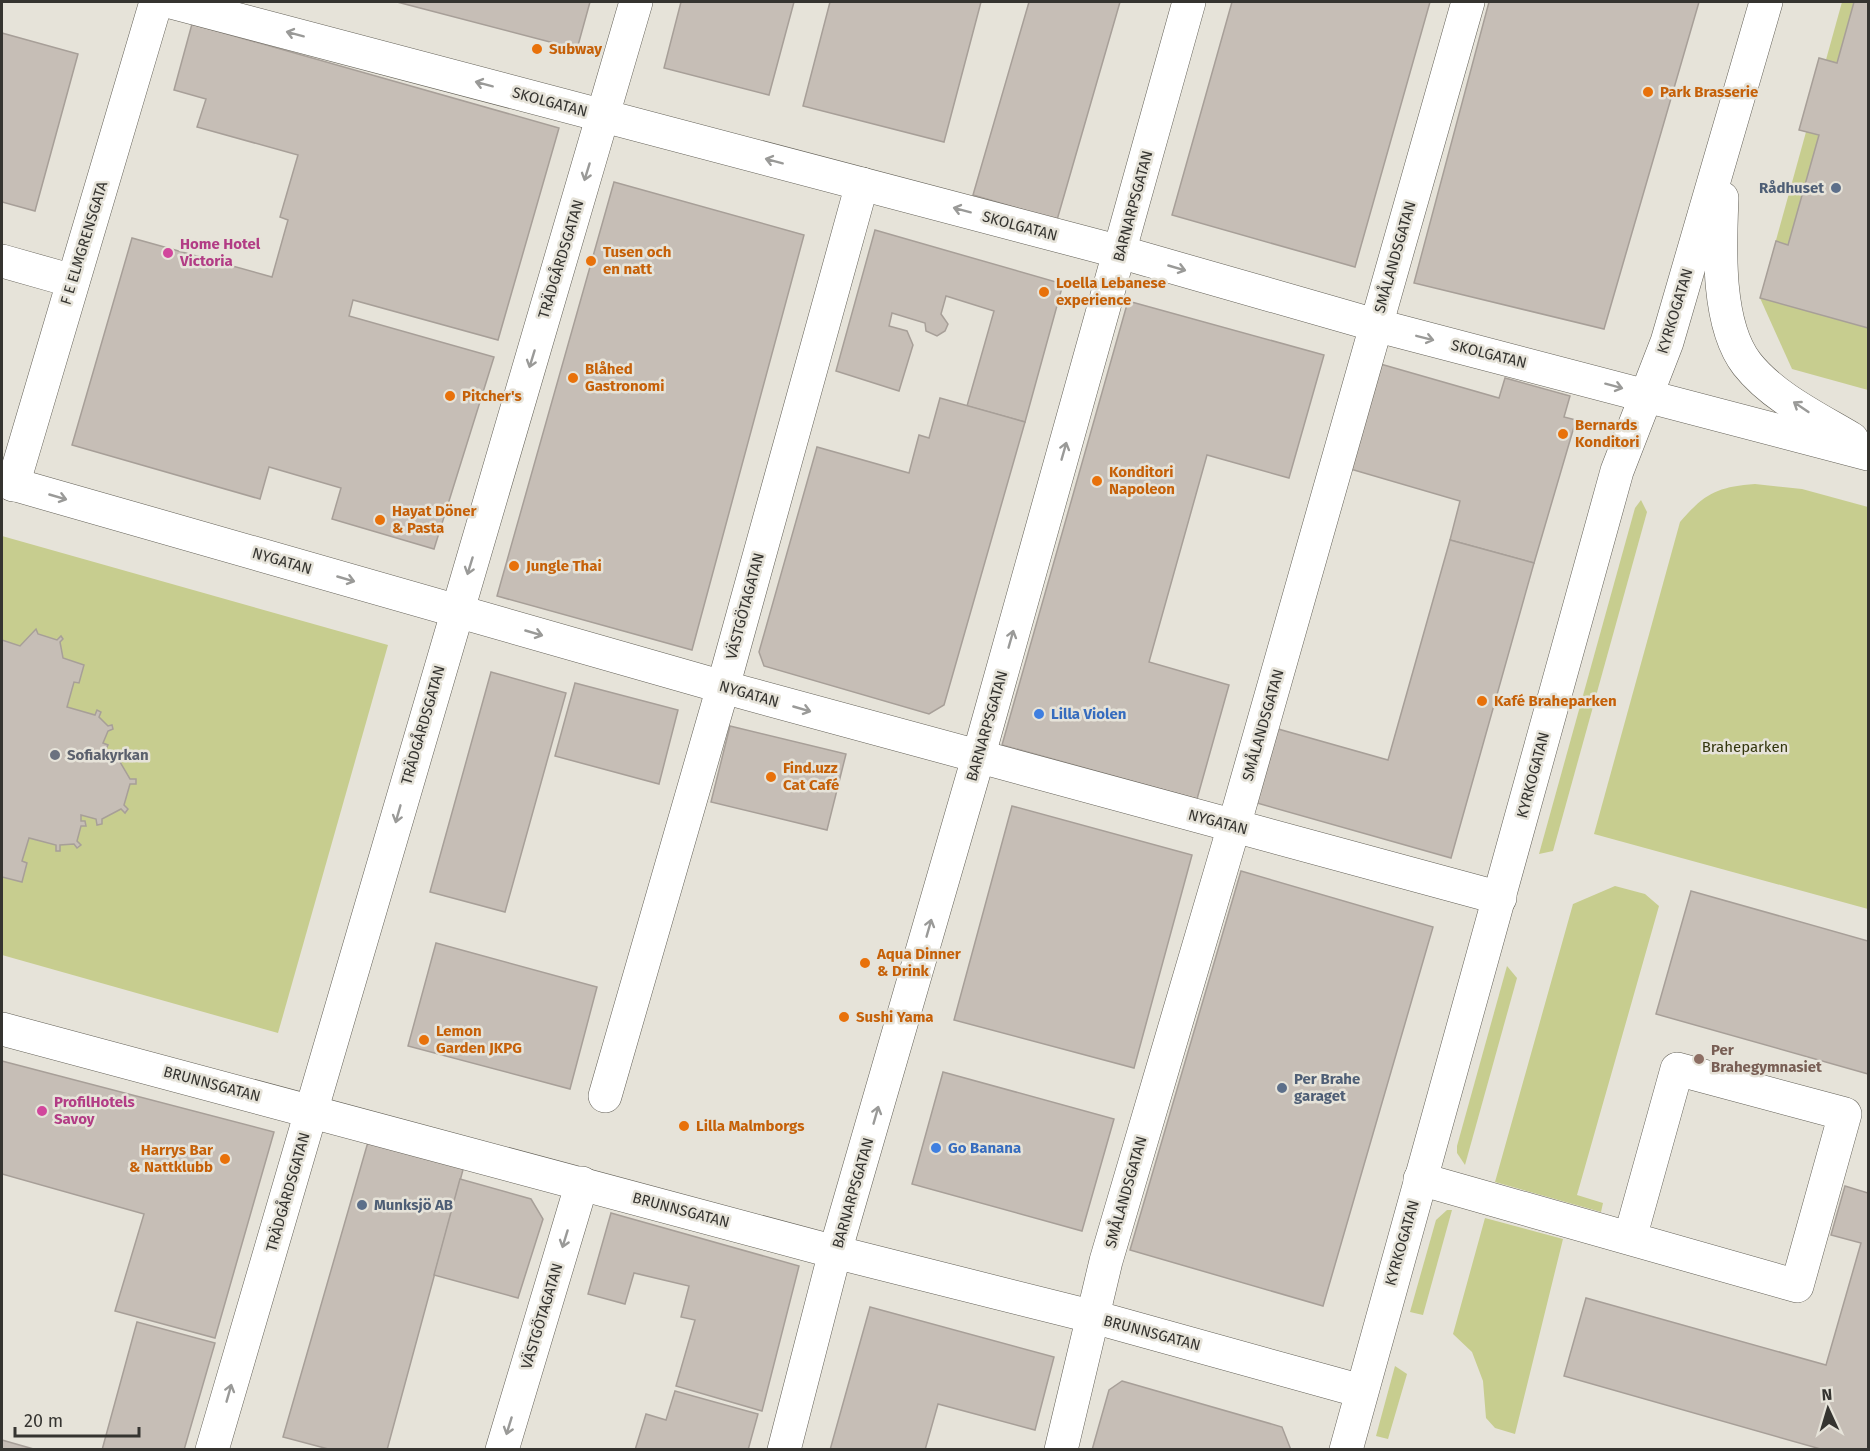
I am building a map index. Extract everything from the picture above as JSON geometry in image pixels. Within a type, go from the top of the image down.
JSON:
[{"type":"street","name":"F E ELMGRENSGATA","points":[[7,483],[73,281],[156,2]]},
{"type":"street","name":"SKOLGATAN","points":[[171,2],[1120,252],[1375,325],[1869,454]]},
{"type":"street","name":"TRÄDGÅRDSGATAN","points":[[212,1449],[636,2]]},
{"type":"street","name":"BARNARPSGATAN","points":[[784,1449],[835,1252],[978,758],[1188,2]]},
{"type":"street","name":"SMÅLANDSGATAN","points":[[1061,1449],[1106,1261],[1234,826],[1468,2]]},
{"type":"street","name":"KYRKOGATAN","points":[[1346,1449],[1617,471],[1667,342],[1766,2]]},
{"type":"street","points":[[1723,149],[1719,265],[1726,312],[1747,363],[1771,387],[1869,449]]},
{"type":"street","name":"VÄSTGÖTAGATAN","points":[[605,1096],[723,687],[862,184]]},
{"type":"street","points":[[2,261],[73,281]]},
{"type":"street","name":"NYGATAN","points":[[7,483],[978,758],[1500,898]]},
{"type":"street","name":"BRUNNSGATAN","points":[[2,1029],[312,1110],[835,1252],[1094,1317],[1362,1391]]},
{"type":"street","points":[[1420,1179],[1797,1286],[1845,1114],[1677,1069],[1630,1238]]},
{"type":"street","name":"VÄSTGÖTAGATAN","points":[[502,1449],[582,1183]]},
{"type":"green space","name":"Rådhuset","points":[[1842,2],[1868,2],[1868,390],[1792,369],[1760,298]]},
{"type":"green space","name":"Braheparken","points":[[1755,484],[1802,489],[1868,507],[1868,909],[1594,834],[1680,522],[1697,504],[1713,493],[1731,487]]},
{"type":"green space","points":[[1641,500],[1647,512],[1553,851],[1539,854],[1635,508]]},
{"type":"green space","points":[[2,536],[388,645],[278,1033],[2,955]]},
{"type":"green space","points":[[1615,886],[1645,894],[1659,906],[1577,1195],[1603,1203],[1601,1212],[1495,1182],[1573,904]]},
{"type":"green space","points":[[1507,966],[1517,978],[1465,1165],[1457,1153],[1457,1146]]},
{"type":"green space","points":[[1447,1210],[1452,1210],[1423,1315],[1410,1312],[1436,1220]]},
{"type":"green space","points":[[1485,1218],[1563,1239],[1515,1434],[1495,1428],[1486,1418],[1483,1381],[1472,1352],[1453,1334]]},
{"type":"green space","points":[[1395,1366],[1407,1374],[1388,1439],[1376,1436]]},
{"type":"building","points":[[397,2],[590,2],[577,49]]},
{"type":"building","points":[[681,2],[794,2],[769,95],[664,68]]},
{"type":"building","points":[[830,2],[981,2],[944,142],[803,106]]},
{"type":"building","points":[[1029,2],[1120,2],[1057,220],[973,195]]},
{"type":"building","points":[[1232,2],[1430,2],[1355,267],[1172,215]]},
{"type":"building","points":[[1489,2],[1699,2],[1604,329],[1414,283]]},
{"type":"building","name":"Rådhuset","points":[[1854,2],[1868,2],[1868,328],[1760,298],[1776,241],[1788,245],[1819,135],[1799,130],[1819,58],[1837,63]]},
{"type":"building","points":[[192,24],[559,128],[498,340],[353,300],[349,316],[494,357],[434,549],[332,519],[341,488],[269,467],[260,499],[72,445],[132,238],[272,277],[288,220],[280,217],[298,155],[197,127],[206,99],[174,90]]},
{"type":"building","points":[[2,33],[78,54],[35,211],[2,202]]},
{"type":"building","points":[[614,182],[804,235],[692,650],[497,596]]},
{"type":"building","points":[[875,230],[1063,284],[1025,422],[967,406],[994,311],[946,296],[941,314],[948,324],[945,331],[937,336],[926,331],[925,323],[892,313],[889,326],[907,331],[913,345],[899,391],[836,371]]},
{"type":"building","points":[[1128,301],[1324,355],[1289,478],[1207,455],[1149,662],[1229,685],[1197,799],[1002,745]]},
{"type":"building","points":[[1377,363],[1499,398],[1505,378],[1570,396],[1564,417],[1576,420],[1534,563],[1450,540],[1460,501],[1347,468]]},
{"type":"building","points":[[940,398],[1025,422],[944,705],[929,714],[764,666],[759,652],[817,447],[909,473],[919,435],[929,438]]},
{"type":"building","points":[[1450,540],[1534,563],[1451,858],[1250,801],[1271,727],[1388,760]]},
{"type":"building","name":"Sofiakyrkan","points":[[36,629],[38,634],[57,640],[61,636],[63,658],[84,665],[79,683],[74,682],[67,707],[95,715],[97,710],[101,712],[99,717],[108,726],[112,725],[113,729],[108,731],[103,743],[108,745],[106,749],[102,748],[100,753],[114,759],[118,754],[122,756],[120,762],[130,779],[136,779],[136,784],[130,784],[124,805],[128,809],[125,813],[121,809],[102,819],[102,824],[97,825],[96,819],[81,815],[81,821],[85,821],[86,826],[81,826],[77,841],[81,845],[77,848],[74,844],[60,845],[60,851],[56,851],[56,845],[29,838],[22,861],[27,863],[22,882],[2,877],[2,640],[20,646]]},
{"type":"building","points":[[491,672],[566,693],[505,912],[430,892]]},
{"type":"building","points":[[575,683],[678,710],[659,784],[555,756]]},
{"type":"building","points":[[730,726],[846,754],[827,830],[711,802]]},
{"type":"building","points":[[1012,806],[1192,855],[1134,1068],[954,1020]]},
{"type":"building","name":"Per Brahe garaget","points":[[1241,871],[1433,927],[1323,1306],[1130,1250]]},
{"type":"building","points":[[1691,891],[1868,941],[1868,1074],[1656,1014]]},
{"type":"building","points":[[436,943],[597,987],[570,1089],[408,1046]]},
{"type":"building","points":[[2,1061],[274,1132],[215,1338],[115,1311],[144,1214],[2,1174]]},
{"type":"building","points":[[943,1072],[1114,1119],[1082,1231],[912,1184]]},
{"type":"building","points":[[368,1142],[464,1166],[387,1450],[332,1450],[283,1437]]},
{"type":"building","points":[[460,1179],[531,1199],[543,1219],[518,1298],[434,1275]]},
{"type":"building","points":[[1845,1186],[1868,1193],[1868,1450],[1824,1450],[1564,1376],[1586,1298],[1826,1365],[1861,1243],[1831,1235]]},
{"type":"building","points":[[611,1213],[799,1266],[762,1411],[676,1386],[695,1320],[681,1317],[689,1286],[634,1273],[625,1304],[588,1294]]},
{"type":"building","points":[[870,1307],[1054,1357],[1035,1430],[938,1404],[925,1450],[830,1450]]},
{"type":"building","points":[[137,1322],[215,1343],[184,1450],[102,1450]]},
{"type":"building","points":[[1122,1381],[1282,1427],[1291,1450],[1092,1450],[1109,1390]]},
{"type":"building","points":[[675,1391],[758,1414],[748,1450],[635,1450],[646,1414],[666,1420]]},
{"type":"building","points":[[2,1440],[37,1450],[2,1450]]},
{"type":"place","name":"Subway","points":[[537,49]]},
{"type":"place","name":"Park Brasserie","points":[[1648,92]]},
{"type":"place","name":"Rådhuset","points":[[1836,188]]},
{"type":"place","name":"Home Hotel Victoria","points":[[168,253]]},
{"type":"place","name":"Tusen och en natt","points":[[591,261]]},
{"type":"place","name":"Loella Lebanese experience","points":[[1044,292]]},
{"type":"place","name":"Blåhed Gastronomi","points":[[573,378]]},
{"type":"place","name":"Pitcher's","points":[[450,396]]},
{"type":"place","name":"Bernards Konditori","points":[[1563,434]]},
{"type":"place","name":"Konditori Napoleon","points":[[1097,481]]},
{"type":"place","name":"Hayat Döner & Pasta","points":[[380,520]]},
{"type":"place","name":"Jungle Thai","points":[[514,566]]},
{"type":"place","name":"Kafé Braheparken","points":[[1482,701]]},
{"type":"place","name":"Lilla Violen","points":[[1039,714]]},
{"type":"place","name":"Sofiakyrkan","points":[[55,755]]},
{"type":"place","name":"Find.uzz Cat Café","points":[[771,777]]},
{"type":"place","name":"Aqua Dinner & Drink","points":[[865,963]]},
{"type":"place","name":"Sushi Yama","points":[[844,1017]]},
{"type":"place","name":"Lemon Garden JKPG","points":[[424,1040]]},
{"type":"place","name":"Per Brahegymnasiet","points":[[1699,1059]]},
{"type":"place","name":"Per Brahe garaget","points":[[1282,1088]]},
{"type":"place","name":"ProfilHotels Savoy","points":[[42,1111]]},
{"type":"place","name":"Lilla Malmborgs","points":[[684,1126]]},
{"type":"place","name":"Go Banana","points":[[936,1148]]},
{"type":"place","name":"Harrys Bar & Nattklubb","points":[[225,1159]]},
{"type":"place","name":"Munksjö AB","points":[[362,1205]]}]
